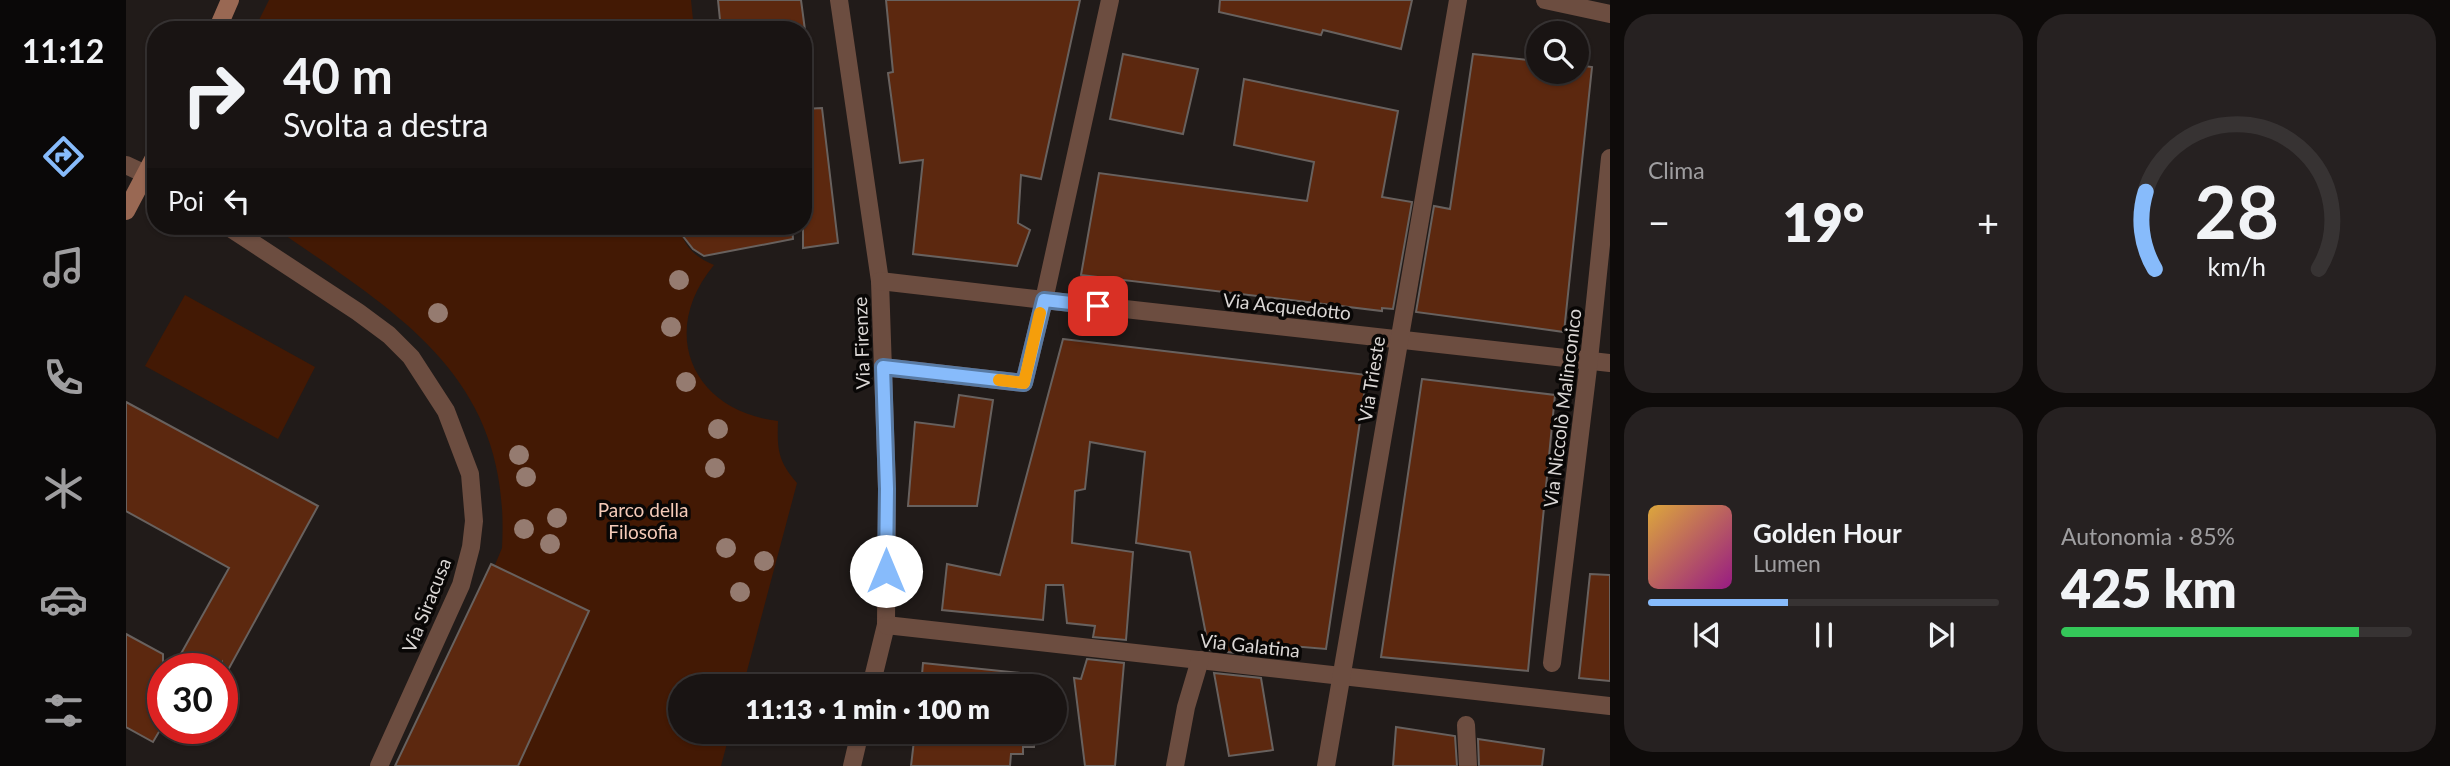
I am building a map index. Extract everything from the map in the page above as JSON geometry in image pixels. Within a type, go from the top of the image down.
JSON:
[{"type":"street","points":[[221,21],[230,0]]},
{"type":"street","name":"Via Firenze","points":[[839,0],[880,281],[887,489],[886,625],[874,674]]},
{"type":"street","points":[[883,367],[1024,383],[1110,0]]},
{"type":"street","name":"Via Trieste","points":[[1326,766],[1458,0]]},
{"type":"street","points":[[1545,0],[1610,14]]},
{"type":"street","name":"Via Niccolò Malinconico","points":[[1552,663],[1589,360],[1610,158]]},
{"type":"street","points":[[126,164],[147,174]]},
{"type":"street","points":[[126,211],[147,182]]},
{"type":"street","name":"Via Siracusa","points":[[241,235],[358,312],[389,335],[411,357],[446,411],[470,474],[474,521],[471,547],[460,585],[379,766]]},
{"type":"street","name":"Via Acquedotto","points":[[880,281],[1610,363]]},
{"type":"street","name":"Via Galatina","points":[[886,625],[1610,706]]},
{"type":"street","points":[[1175,766],[1186,707],[1200,660]]},
{"type":"street","points":[[1466,724],[1468,766]]},
{"type":"street","points":[[852,766],[857,744]]},
{"type":"green space","points":[[269,0],[691,0],[693,21],[258,21]]},
{"type":"green space","name":"Parco della Filosofia","points":[[285,235],[682,235],[691,250],[714,265],[697,291],[688,316],[687,341],[693,364],[705,385],[724,402],[748,414],[778,421],[780,455],[797,483],[746,674],[668,674],[668,744],[727,744],[721,766],[411,766],[502,548],[500,488],[488,437],[466,393],[437,355],[402,320]]},
{"type":"green space","points":[[185,295],[315,367],[278,439],[145,366]]},
{"type":"building","points":[[718,0],[801,0],[804,21],[720,21]]},
{"type":"building","points":[[886,0],[1080,0],[1041,179],[1021,175],[1018,223],[1030,230],[1017,266],[913,254],[923,160],[900,163],[888,73],[893,72]]},
{"type":"building","points":[[1220,0],[1412,0],[1401,49],[1323,30],[1321,35],[1219,12]]},
{"type":"building","points":[[1123,54],[1198,69],[1183,134],[1110,119]]},
{"type":"building","points":[[1473,54],[1526,60],[1526,84],[1589,84],[1589,67],[1592,67],[1564,332],[1416,312],[1434,206],[1450,209]]},
{"type":"building","points":[[1244,79],[1398,111],[1382,197],[1412,202],[1393,309],[1382,308],[1382,311],[1081,275],[1099,173],[1307,201],[1314,162],[1234,145]]},
{"type":"building","points":[[822,108],[838,243],[803,248],[803,235],[812,235],[812,109]]},
{"type":"building","points":[[682,235],[793,235],[793,239],[704,256],[693,249]]},
{"type":"building","points":[[1063,339],[1367,375],[1326,649],[1254,643],[1256,655],[1209,650],[1190,552],[1136,543],[1145,452],[1090,442],[1085,489],[1075,491],[1072,543],[1133,552],[1126,640],[1093,637],[1095,626],[1067,623],[1063,585],[1046,585],[1043,620],[942,610],[947,564],[1000,575]]},
{"type":"building","points":[[1422,379],[1555,395],[1528,671],[1381,657]]},
{"type":"building","points":[[959,395],[993,400],[977,506],[908,506],[915,422],[954,427]]},
{"type":"building","points":[[126,402],[318,506],[237,653],[181,653],[229,568],[126,511]]},
{"type":"building","points":[[491,564],[589,611],[518,766],[395,766]]},
{"type":"building","points":[[1590,574],[1610,575],[1610,681],[1579,678]]},
{"type":"building","points":[[126,634],[161,653],[147,653],[147,739],[126,727]]},
{"type":"building","points":[[1087,659],[1124,663],[1115,766],[1085,766],[1074,678],[1081,679]]},
{"type":"building","points":[[923,663],[1029,674],[922,674]]},
{"type":"building","points":[[1214,673],[1261,678],[1273,750],[1229,756]]},
{"type":"building","points":[[1396,727],[1455,736],[1457,766],[1393,766]]},
{"type":"building","points":[[1478,739],[1544,749],[1542,766],[1479,766]]},
{"type":"building","points":[[914,744],[1034,744],[1034,747],[1023,747],[1023,754],[1011,754],[1010,766],[911,766]]},
{"type":"slow traffic","points":[[999,380],[1024,383],[1040,313]]},
{"type":"route","points":[[886,571],[887,489],[883,367],[1024,383],[1044,300],[1098,306]]}]
